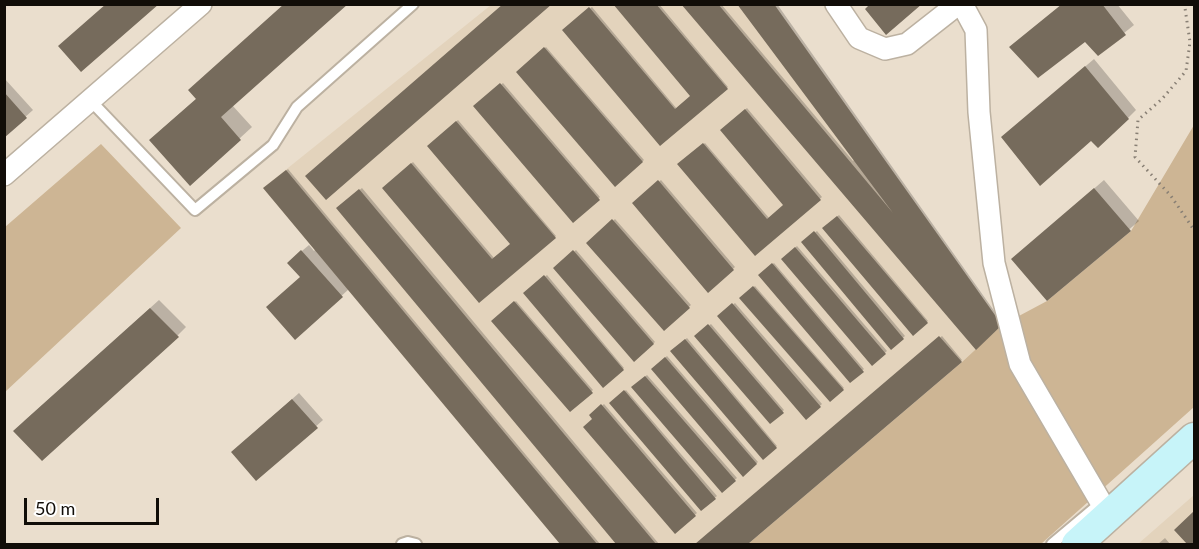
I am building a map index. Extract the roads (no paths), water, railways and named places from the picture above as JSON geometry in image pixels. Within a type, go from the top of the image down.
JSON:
[{"type":"main road","points":[[1077,544],[1105,509],[1194,438]]},
{"type":"street","points":[[4,175],[201,4]]},
{"type":"street","points":[[836,4],[859,38],[885,49],[907,44],[960,4],[976,30],[978,112],[994,263],[1020,364],[1105,509]]},
{"type":"lane","points":[[90,100],[195,210],[273,145],[297,107],[413,4]]},
{"type":"lane","points":[[1052,544],[1105,509]]},
{"type":"lane","points":[[402,544],[408,542],[416,544]]}]
